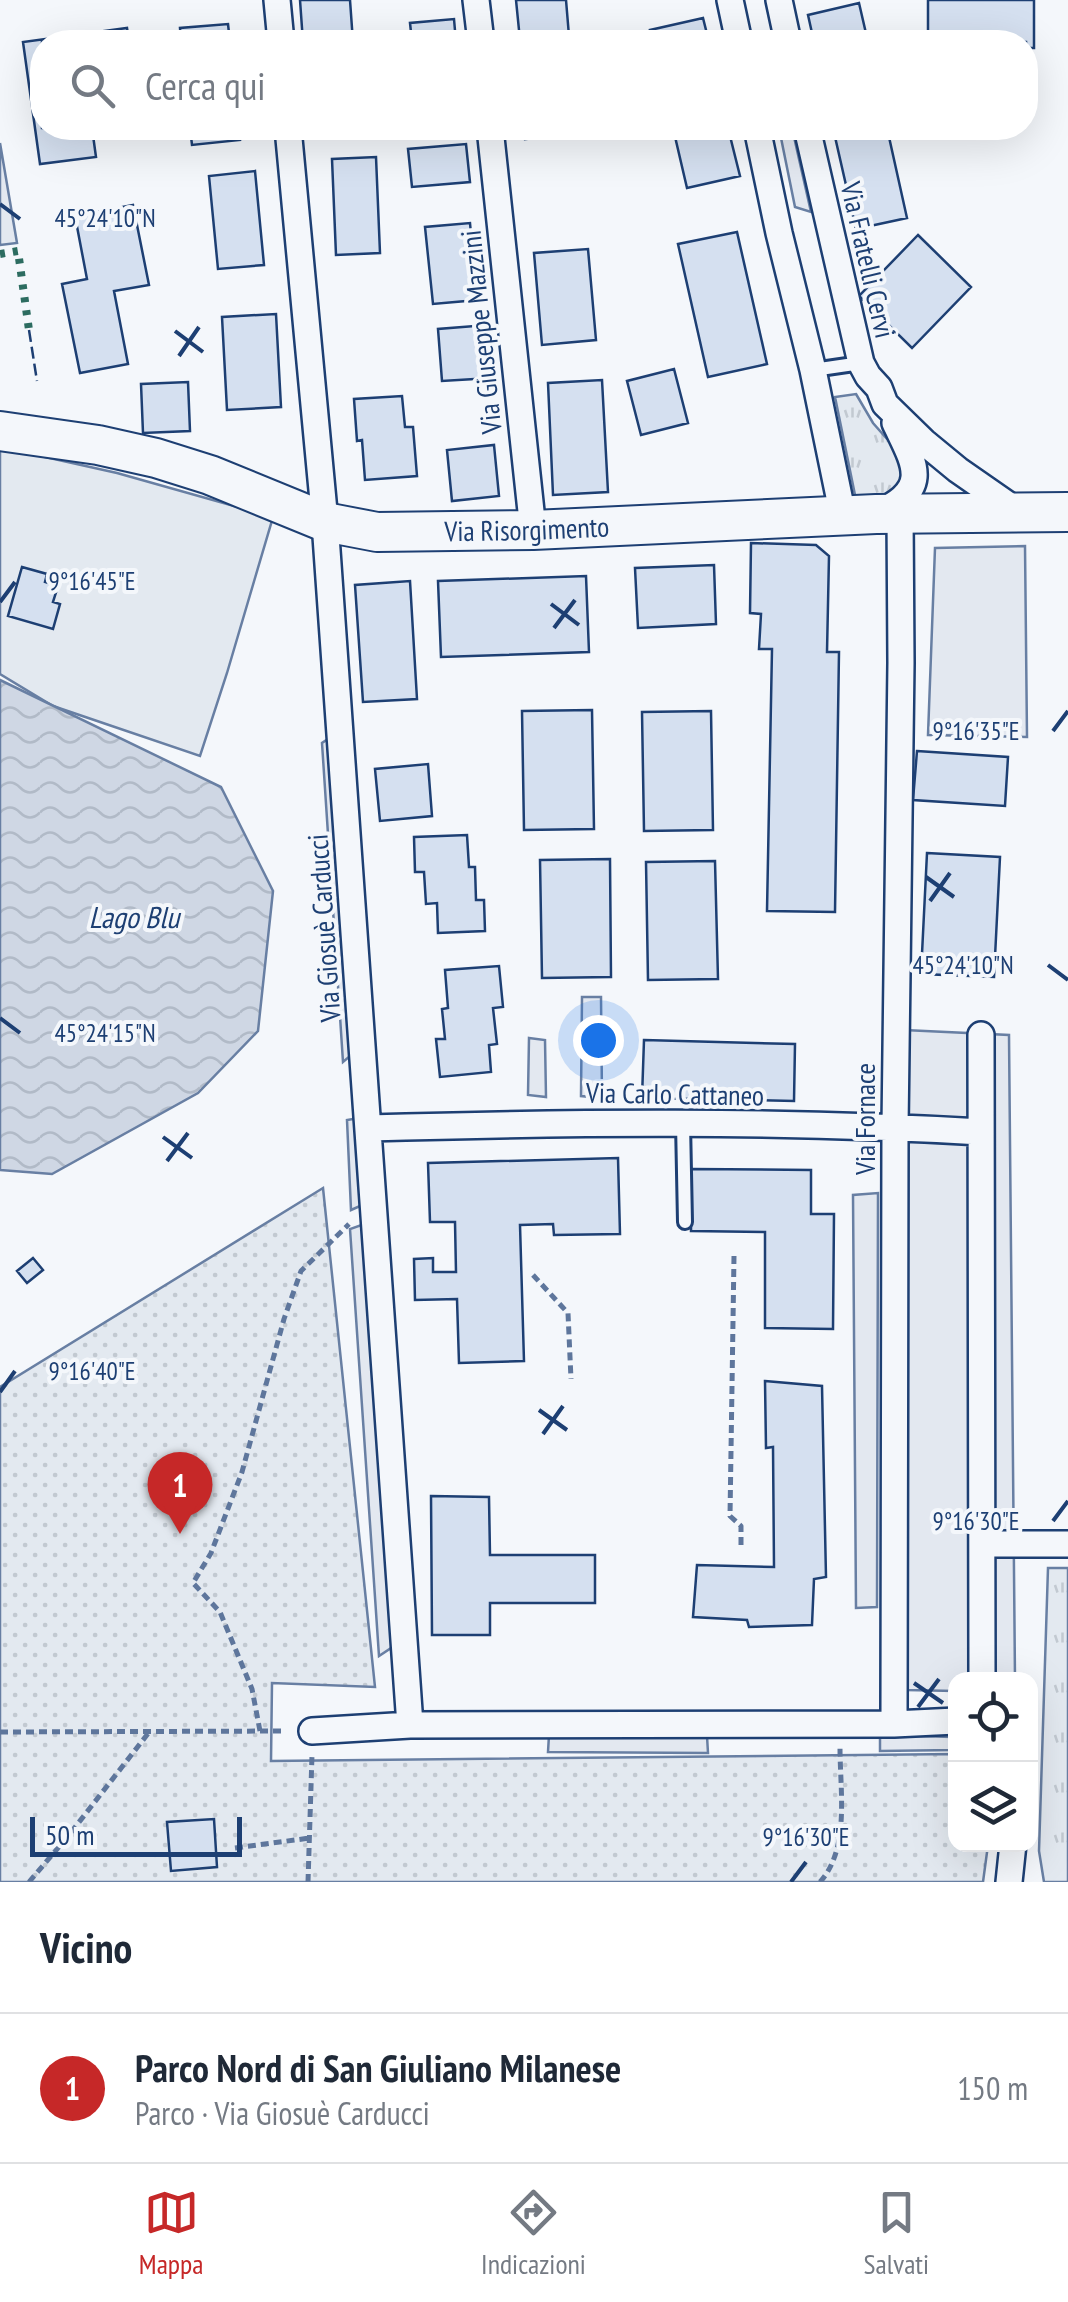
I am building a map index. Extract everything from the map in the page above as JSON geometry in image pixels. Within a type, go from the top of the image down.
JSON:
[{"type":"street","points":[[276,0],[279,30]]},
{"type":"street","points":[[476,0],[480,30]]},
{"type":"street","points":[[730,0],[736,30]]},
{"type":"street","points":[[779,0],[785,30]]},
{"type":"street","name":"Via Giosuè Carducci","points":[[289,140],[326,522],[410,1726]]},
{"type":"street","name":"Via Giuseppe Mazzini","points":[[491,140],[533,530]]},
{"type":"street","points":[[760,140],[813,370],[873,515],[897,504],[908,492],[915,474],[910,453],[886,404]]},
{"type":"street","name":"Via Fratelli Cervi","points":[[810,140],[861,364],[886,404],[958,470],[1021,514]]},
{"type":"street","name":"Via Risorgimento","points":[[0,432],[98,445],[174,463],[326,522],[363,530],[533,530],[873,515],[1068,512]]},
{"type":"street","name":"Via Fornace","points":[[873,515],[901,663],[894,1127],[894,1724]]},
{"type":"street","points":[[981,1034],[982,1672]]},
{"type":"street","name":"Via Carlo Cattaneo","points":[[369,1128],[563,1122],[981,1132]]},
{"type":"street","points":[[983,1544],[1068,1544]]},
{"type":"street","points":[[312,1730],[948,1721]]},
{"type":"street","points":[[1009,1882],[1012,1852]]},
{"type":"lane","points":[[813,370],[861,364]]},
{"type":"lane","points":[[682,1124],[685,1222]]},
{"type":"path","points":[[260,1731],[252,1689],[220,1612],[193,1583],[211,1553],[242,1472],[301,1271],[344,1227],[374,1210]]},
{"type":"path","points":[[734,1256],[730,1516],[741,1526],[742,1546]]},
{"type":"path","points":[[533,1275],[568,1314],[571,1379]]},
{"type":"path","points":[[820,1882],[830,1871],[840,1843],[840,1725]]},
{"type":"path","points":[[0,1732],[312,1730],[308,1882]]},
{"type":"path","points":[[29,1882],[150,1732]]},
{"type":"path","points":[[235,1848],[310,1838]]},
{"type":"green space","points":[[856,394],[907,467],[899,494],[867,504],[855,495],[835,397]]},
{"type":"green space","points":[[0,447],[117,473],[273,517],[200,756],[53,706],[0,674]]},
{"type":"green space","points":[[323,1188],[375,1687],[272,1683],[271,1761],[948,1754],[948,1852],[987,1852],[983,1882],[0,1882],[0,1387]]},
{"type":"green space","points":[[1048,1568],[1068,1568],[1068,1882],[1044,1882],[1039,1851]]},
{"type":"shaded area","points":[[781,140],[795,140],[811,212],[795,207]]},
{"type":"shaded area","points":[[0,143],[17,243],[0,245]]},
{"type":"shaded area","points":[[1025,546],[1027,737],[928,735],[935,548]]},
{"type":"shaded area","points":[[334,735],[356,1051],[343,1062],[322,743]]},
{"type":"shaded area","points":[[582,997],[601,997],[602,1098],[581,1096]]},
{"type":"shaded area","points":[[904,1030],[1009,1035],[1015,1672],[948,1672],[948,1691],[907,1690]]},
{"type":"shaded area","points":[[529,1038],[545,1040],[546,1097],[528,1095]]},
{"type":"shaded area","points":[[359,1118],[367,1203],[351,1210],[347,1120]]},
{"type":"shaded area","points":[[878,1193],[877,1607],[856,1608],[853,1195]]},
{"type":"shaded area","points":[[370,1222],[394,1646],[379,1656],[350,1229]]},
{"type":"shaded area","points":[[549,1735],[707,1736],[708,1753],[548,1752]]},
{"type":"shaded area","points":[[880,1735],[948,1737],[948,1750],[880,1751]]},
{"type":"water","name":"Lago Blu","points":[[0,680],[221,787],[273,891],[258,1031],[198,1093],[52,1174],[0,1170]]},
{"type":"building","points":[[300,0],[350,0],[352,30],[302,30]]},
{"type":"building","points":[[516,0],[566,0],[568,30],[519,30]]},
{"type":"building","points":[[928,0],[1034,0],[1034,30],[928,30]]},
{"type":"building","points":[[859,3],[865,30],[811,30],[808,15]]},
{"type":"building","points":[[703,18],[706,30],[650,30]]},
{"type":"building","points":[[454,19],[455,30],[411,30],[410,23]]},
{"type":"building","points":[[228,24],[229,30],[180,30]]},
{"type":"building","points":[[30,41],[30,92],[23,42]]},
{"type":"building","points":[[37,140],[94,140],[96,157],[40,164]]},
{"type":"building","points":[[191,140],[240,140],[192,145]]},
{"type":"building","points":[[676,140],[731,140],[740,176],[687,188]]},
{"type":"building","points":[[836,140],[890,140],[907,218],[856,229]]},
{"type":"building","points":[[466,144],[470,182],[412,187],[408,149]]},
{"type":"building","points":[[376,157],[380,253],[336,255],[332,159]]},
{"type":"building","points":[[255,171],[264,265],[218,269],[209,176]]},
{"type":"building","points":[[133,205],[149,285],[114,291],[128,364],[80,373],[62,284],[87,279],[75,216]]},
{"type":"building","points":[[470,223],[477,300],[433,304],[425,227]]},
{"type":"building","points":[[737,232],[767,364],[708,377],[678,244]]},
{"type":"building","points":[[918,235],[971,287],[912,348],[859,296]]},
{"type":"building","points":[[588,249],[596,340],[542,345],[534,253]]},
{"type":"building","points":[[276,314],[281,407],[227,410],[222,317]]},
{"type":"building","points":[[487,325],[491,378],[442,381],[438,329]]},
{"type":"building","points":[[674,369],[688,423],[641,435],[627,381]]},
{"type":"building","points":[[602,380],[608,492],[553,495],[548,383]]},
{"type":"building","points":[[188,382],[190,431],[143,433],[141,384]]},
{"type":"building","points":[[402,396],[405,427],[413,427],[417,476],[365,480],[354,399]]},
{"type":"building","points":[[494,445],[499,496],[452,501],[447,450]]},
{"type":"building","points":[[751,543],[816,545],[829,556],[827,652],[839,652],[835,912],[767,911],[772,649],[759,649],[761,614],[750,613]]},
{"type":"building","points":[[714,565],[716,624],[638,628],[635,568]]},
{"type":"building","points":[[22,567],[47,574],[45,582],[58,586],[53,602],[60,604],[53,629],[8,616]]},
{"type":"building","points":[[586,576],[589,652],[441,657],[438,581]]},
{"type":"building","points":[[410,581],[417,699],[363,702],[355,585]]},
{"type":"building","points":[[592,710],[594,829],[524,830],[522,711]]},
{"type":"building","points":[[711,711],[713,830],[644,831],[642,712]]},
{"type":"building","points":[[917,751],[1008,757],[1005,806],[913,800]]},
{"type":"building","points":[[428,764],[432,816],[380,821],[375,769]]},
{"type":"building","points":[[467,835],[469,867],[475,867],[476,900],[484,900],[485,931],[438,933],[437,903],[426,904],[424,872],[415,872],[414,837]]},
{"type":"building","points":[[927,853],[1000,857],[994,977],[921,974]]},
{"type":"building","points":[[610,859],[611,977],[542,978],[540,860]]},
{"type":"building","points":[[715,861],[718,979],[648,980],[646,862]]},
{"type":"building","points":[[499,966],[503,1007],[493,1008],[497,1044],[489,1045],[491,1072],[440,1077],[436,1039],[445,1039],[445,970]]},
{"type":"building","points":[[644,1040],[795,1044],[794,1101],[642,1098]]},
{"type":"building","points":[[618,1158],[620,1234],[554,1235],[553,1224],[520,1225],[524,1361],[459,1363],[457,1299],[415,1300],[414,1259],[433,1258],[433,1272],[456,1272],[455,1222],[430,1222],[428,1163]]},
{"type":"building","points":[[691,1169],[811,1170],[811,1214],[834,1214],[833,1329],[765,1328],[765,1232],[691,1231]]},
{"type":"building","points":[[33,1258],[43,1270],[27,1283],[17,1271]]},
{"type":"building","points":[[765,1381],[822,1386],[826,1577],[814,1579],[812,1625],[749,1627],[747,1620],[693,1617],[697,1565],[774,1567],[773,1447],[766,1448]]},
{"type":"building","points":[[431,1496],[489,1497],[490,1555],[595,1555],[595,1603],[490,1603],[490,1635],[432,1635]]},
{"type":"building","points":[[214,1819],[217,1867],[171,1871],[167,1822]]},
{"type":"hedge","points":[[0,254],[18,251],[29,330]]},
{"type":"fence","points":[[29,330],[37,381]]},
{"type":"place","name":"Parco Nord di San Giuliano Milanese","points":[[180,1534]]}]
